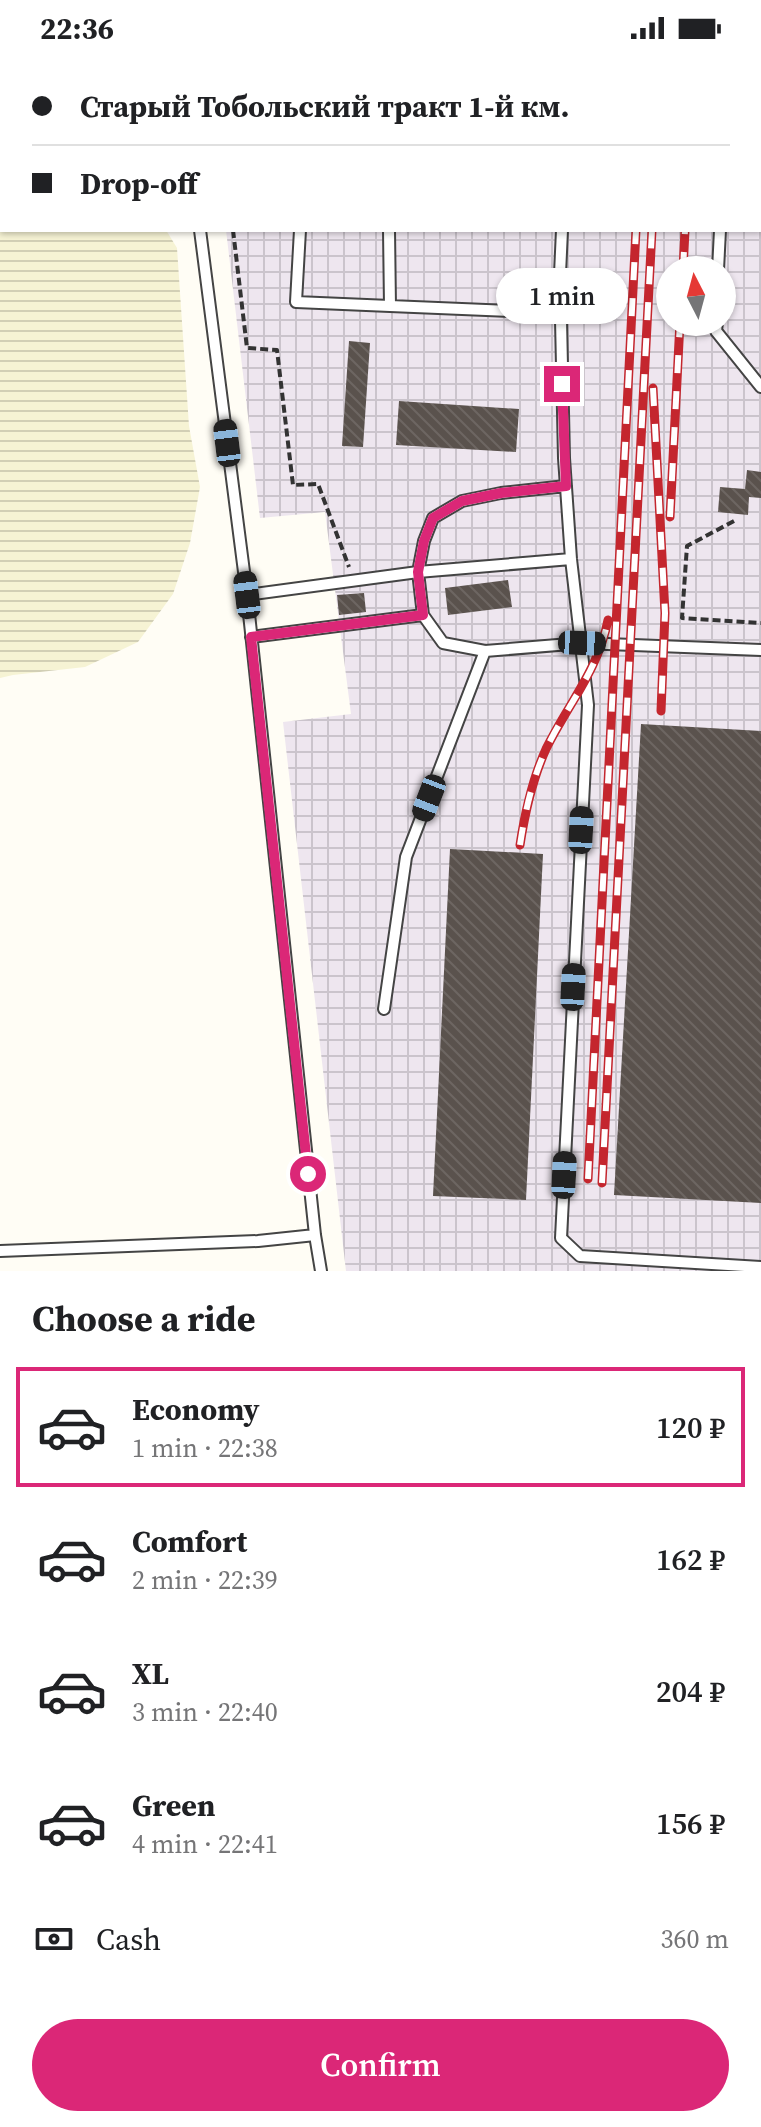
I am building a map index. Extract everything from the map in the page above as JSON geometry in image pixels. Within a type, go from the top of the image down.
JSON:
[{"type":"lane","points":[[200,232],[247,595],[321,1271]]},
{"type":"lane","points":[[300,232],[296,302],[561,313]]},
{"type":"lane","points":[[389,232],[390,306]]},
{"type":"lane","points":[[562,232],[560,274],[566,486],[588,705],[561,1238],[580,1256],[761,1267]]},
{"type":"lane","points":[[719,256],[720,232]]},
{"type":"lane","points":[[720,336],[761,387]]},
{"type":"lane","points":[[566,486],[462,501],[433,518],[424,541],[418,572],[423,615],[443,643],[485,651],[582,643],[761,650]]},
{"type":"lane","points":[[247,595],[418,572],[571,559]]},
{"type":"lane","points":[[251,637],[423,615]]},
{"type":"lane","points":[[384,1009],[406,857],[485,651]]},
{"type":"lane","points":[[0,1251],[258,1241],[315,1235]]},
{"type":"path","points":[[233,232],[247,348],[277,350],[293,485],[318,484],[354,580]]},
{"type":"path","points":[[734,521],[687,546],[682,618],[761,623]]},
{"type":"shaded area","points":[[0,232],[167,232],[177,248],[189,426],[200,487],[190,543],[173,594],[138,642],[85,667],[0,678]]},
{"type":"shaded area","points":[[226,232],[761,232],[761,1271],[346,1271],[283,722],[351,714],[325,512],[260,518]]},
{"type":"building","points":[[349,341],[370,343],[363,447],[342,446]]},
{"type":"building","points":[[399,401],[519,409],[516,452],[396,445]]},
{"type":"building","points":[[747,470],[761,472],[761,498],[749,497],[748,515],[718,512],[720,487],[745,489]]},
{"type":"building","points":[[508,580],[512,607],[448,615],[445,588]]},
{"type":"building","points":[[364,593],[366,612],[339,615],[337,595]]},
{"type":"building","points":[[641,724],[761,731],[761,1203],[614,1195]]},
{"type":"building","points":[[450,849],[543,854],[526,1200],[433,1196]]},
{"type":"railway","points":[[588,1179],[636,232]]},
{"type":"railway","points":[[602,1183],[652,232]]},
{"type":"railway","points":[[684,256],[685,232]]},
{"type":"railway","points":[[670,517],[679,336]]},
{"type":"railway","points":[[653,388],[665,613],[661,711]]},
{"type":"railway","points":[[520,845],[541,761],[590,671],[608,620]]},
{"type":"route","points":[[308,1174],[251,637],[423,615],[418,572],[424,541],[433,518],[462,501],[566,486],[562,384]]}]
